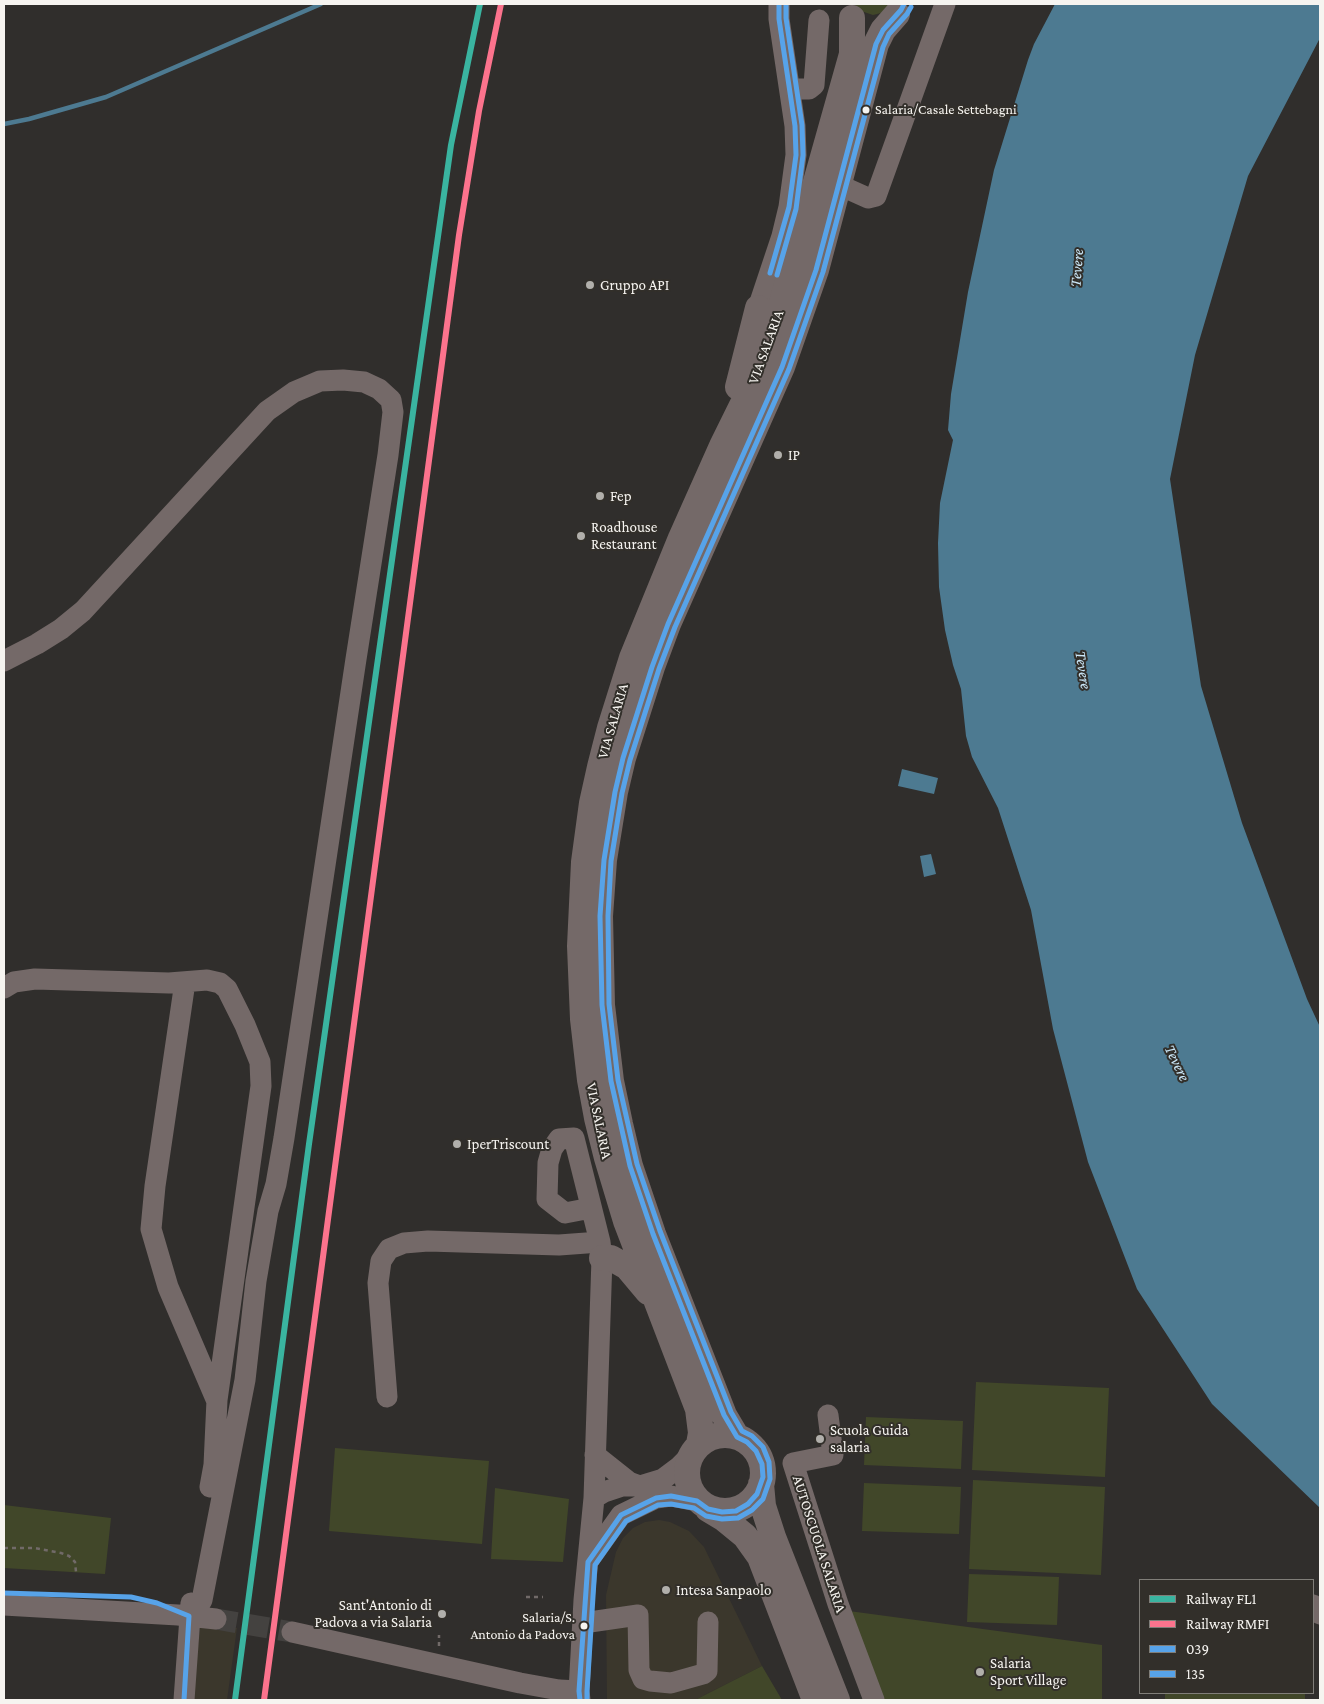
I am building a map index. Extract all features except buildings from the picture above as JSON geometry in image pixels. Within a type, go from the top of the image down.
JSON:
[{"type":"main road","name":"VIA SALARIA","points":[[737,1437],[724,1415],[653,1234],[630,1166],[611,1081],[602,1005],[600,950],[602,885],[615,792],[640,699],[668,624],[782,367],[816,270],[876,44],[883,30],[901,9]]},
{"type":"main road","points":[[846,11],[865,24],[880,24],[901,9]]},
{"type":"main road","name":"VIA SALARIA","points":[[695,1449],[701,1433],[698,1409],[621,1204],[597,1118],[590,1080],[583,1019],[580,946],[580,903],[586,844],[592,802],[605,746],[632,658],[722,446],[750,392],[778,320],[852,54],[846,11]]},
{"type":"main road","points":[[722,446],[758,308]]},
{"type":"main road","points":[[601,1250],[627,1267],[662,1311]]},
{"type":"main road","points":[[703,1505],[722,1512],[736,1511],[748,1504],[758,1494],[763,1477],[762,1464],[756,1451],[747,1442],[737,1437],[724,1435],[710,1438],[695,1449],[687,1465],[686,1477],[690,1490],[703,1505],[723,1518],[744,1536],[760,1557],[815,1700]]},
{"type":"main road","points":[[761,1484],[763,1506],[773,1537],[837,1700]]},
{"type":"street","points":[[758,308],[782,236],[789,207],[796,154],[796,126],[779,19],[779,4]]},
{"type":"street","points":[[785,52],[789,4]]},
{"type":"street","points":[[839,185],[868,198],[876,196],[945,4]]},
{"type":"street","points":[[790,89],[809,89],[814,85],[819,20]]},
{"type":"street","points":[[4,661],[61,629],[83,611],[267,411],[294,392],[320,381],[343,380],[364,382],[379,389],[391,400],[394,412],[388,455],[284,1138],[276,1184],[268,1211],[256,1281],[245,1380],[202,1600],[196,1610],[189,1616]]},
{"type":"street","points":[[4,988],[14,982],[34,979],[160,982],[207,980],[220,983],[228,989],[245,1025],[261,1068],[261,1086],[217,1400],[214,1465],[189,1616],[184,1700]]},
{"type":"street","points":[[186,982],[150,1229],[168,1287],[217,1400]]},
{"type":"street","name":"VIA SALARIA","points":[[560,1214],[547,1199],[548,1163],[552,1149],[559,1139],[574,1138],[601,1250],[594,1498],[583,1623],[580,1696]]},
{"type":"street","points":[[560,1214],[591,1208]]},
{"type":"street","points":[[560,1214],[601,1250]]},
{"type":"street","points":[[387,1398],[378,1283],[381,1261],[390,1249],[404,1243],[428,1241],[559,1245],[601,1250]]},
{"type":"street","name":"AUTOSCUOLA SALARIA","points":[[828,1415],[833,1455],[793,1463],[838,1604],[874,1700]]},
{"type":"street","points":[[594,1498],[604,1492],[622,1486],[640,1486],[663,1479],[679,1467],[695,1449]]},
{"type":"street","points":[[595,1454],[629,1482],[640,1486]]},
{"type":"street","points":[[588,1562],[621,1515],[656,1498],[671,1496],[703,1505]]},
{"type":"street","points":[[4,1592],[140,1599],[166,1606],[189,1616]]},
{"type":"street","points":[[4,1605],[216,1619]]},
{"type":"street","points":[[583,1623],[638,1615],[638,1670],[643,1679],[671,1682],[703,1674],[707,1671],[708,1622]]},
{"type":"street","points":[[292,1632],[580,1696]]},
{"type":"path","points":[[4,1548],[35,1548],[61,1553],[69,1556],[75,1562],[76,1572]]},
{"type":"path","points":[[526,1596],[543,1598]]},
{"type":"shaded area","points":[[659,1520],[670,1522],[689,1531],[704,1547],[762,1666],[695,1700],[607,1700],[606,1595],[616,1552],[623,1538],[633,1528],[645,1522]]},
{"type":"shaded area","points":[[215,1623],[237,1628],[227,1700],[193,1700],[200,1625]]},
{"type":"green space","points":[[854,4],[893,4],[881,13],[873,15],[861,11]]},
{"type":"green space","points":[[976,1382],[1109,1388],[1105,1477],[972,1470]]},
{"type":"green space","points":[[866,1417],[963,1421],[961,1469],[864,1465]]},
{"type":"green space","points":[[335,1448],[489,1461],[482,1544],[329,1531]]},
{"type":"green space","points":[[973,1480],[1105,1487],[1101,1575],[969,1569]]},
{"type":"green space","points":[[864,1483],[961,1487],[959,1534],[862,1531]]},
{"type":"green space","points":[[495,1488],[569,1499],[563,1562],[491,1559]]},
{"type":"green space","points":[[4,1505],[111,1518],[105,1574],[4,1568]]},
{"type":"green space","points":[[969,1574],[1059,1577],[1057,1625],[967,1622]]},
{"type":"green space","name":"Salaria Sport Village","points":[[834,1609],[1102,1645],[1102,1700],[870,1700]]},
{"type":"green space","points":[[762,1666],[782,1700],[695,1700]]},
{"type":"green space","points":[[1165,1694],[1305,1694],[1305,1700],[1165,1700]]},
{"type":"water","name":"Tevere","points":[[1055,4],[1320,4],[1320,38],[1248,176],[1195,355],[1170,479],[1201,686],[1242,823],[1307,999],[1320,1027],[1320,1508],[1212,1404],[1137,1289],[1088,1162],[1053,1029],[1031,910],[998,808],[972,757],[966,736],[961,689],[945,630],[939,587],[938,543],[940,503],[953,440],[948,430],[951,394],[968,292],[994,170],[1028,60],[1034,44]]},
{"type":"water","points":[[902,769],[938,778],[934,794],[898,786]]},
{"type":"water","points":[[931,854],[936,874],[924,877],[920,856]]},
{"type":"waterway","points":[[4,124],[29,119],[106,97],[321,4]]},
{"type":"tunnel","points":[[216,1619],[292,1632]]},
{"type":"rail line","name":"FL1","points":[[235,1700],[309,1144],[451,145],[480,4]]},
{"type":"rail line","name":"RMFI","points":[[264,1700],[459,235],[479,111],[501,4]]},
{"type":"transit line","name":"039","points":[[770,273],[789,207],[796,155],[795,126],[779,19],[779,4]]},
{"type":"transit line","name":"135","points":[[777,275],[796,209],[803,155],[802,125],[786,18],[786,4]]},
{"type":"transit line","name":"039","points":[[580,1700],[579,1691],[588,1562],[621,1515],[656,1498],[671,1496],[697,1501],[708,1509],[722,1512],[736,1511],[748,1504],[757,1494],[763,1477],[762,1464],[756,1451],[747,1442],[737,1437],[724,1415],[653,1234],[630,1166],[611,1081],[602,1005],[600,916],[604,860],[615,792],[623,758],[652,667],[668,624],[782,367],[816,270],[876,44],[883,30],[904,4]]},
{"type":"transit line","name":"135","points":[[587,1699],[595,1565],[626,1521],[658,1505],[671,1504],[694,1508],[706,1516],[722,1519],[738,1518],[752,1510],[763,1499],[770,1479],[769,1462],[763,1447],[752,1436],[742,1431],[731,1412],[660,1231],[637,1164],[618,1080],[609,1004],[608,916],[611,861],[622,793],[630,760],[659,669],[675,627],[789,369],[823,272],[883,47],[889,34],[911,7]]},
{"type":"transit line","name":"039","points":[[4,1593],[131,1597],[157,1603],[189,1616],[184,1700]]},
{"type":"place","name":"Salaria/Casale Settebagni","points":[[866,110]]},
{"type":"place","name":"Gruppo API","points":[[590,285]]},
{"type":"place","name":"IP","points":[[778,455]]},
{"type":"place","name":"Fep","points":[[600,496]]},
{"type":"place","name":"Roadhouse Restaurant","points":[[581,536]]},
{"type":"place","name":"IperTriscount","points":[[457,1144]]},
{"type":"place","name":"Scuola Guida salaria","points":[[820,1439]]},
{"type":"place","name":"Intesa Sanpaolo","points":[[666,1590]]},
{"type":"place","name":"Sant'Antonio di Padova a via Salaria","points":[[442,1614]]},
{"type":"place","name":"Salaria/S. Antonio da Padova","points":[[584,1626]]},
{"type":"place","name":"Salaria Sport Village","points":[[980,1672]]}]
